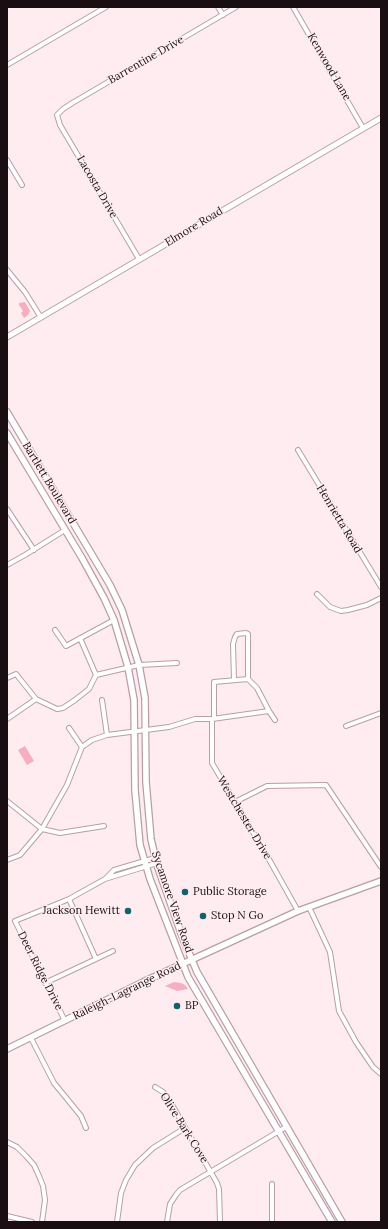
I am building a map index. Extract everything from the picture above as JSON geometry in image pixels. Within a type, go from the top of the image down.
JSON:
[{"type":"main road","name":"Bartlett Boulevard","points":[[7,412],[91,554]]},
{"type":"main road","name":"Bartlett Boulevard","points":[[7,433],[82,558]]},
{"type":"main road","points":[[24,460],[32,455]]},
{"type":"main road","name":"Sycamore View Road","points":[[91,554],[110,585],[122,610],[133,666],[137,731],[135,790],[136,819],[140,845],[154,890],[188,977],[332,1222]]},
{"type":"main road","name":"Sycamore View Road","points":[[82,558],[114,620],[145,698],[146,782],[151,839],[164,887],[196,972],[340,1221]]},
{"type":"main road","points":[[100,591],[110,585]]},
{"type":"main road","name":"Raleigh-Lagrange Road","points":[[7,1049],[136,985],[298,911],[381,881]]},
{"type":"main road","points":[[154,890],[164,887]]},
{"type":"main road","points":[[167,923],[176,920]]},
{"type":"street","points":[[7,65],[106,7]]},
{"type":"street","points":[[218,7],[223,15]]},
{"type":"street","name":"Barrentine Drive","points":[[57,115],[74,102],[236,7]]},
{"type":"street","name":"Kenwood Lane","points":[[294,7],[363,128]]},
{"type":"street","name":"Lacosta Drive","points":[[57,115],[60,125],[139,259]]},
{"type":"street","name":"Elmore Road","points":[[7,337],[40,316],[381,118]]},
{"type":"street","points":[[7,160],[22,185]]},
{"type":"street","points":[[7,270],[25,292],[40,316]]},
{"type":"street","name":"Henrietta Road","points":[[298,450],[381,587]]},
{"type":"street","points":[[7,509],[34,550]]},
{"type":"street","points":[[7,565],[65,530]]},
{"type":"street","points":[[318,594],[330,607],[340,611],[367,605],[381,598]]},
{"type":"street","points":[[55,630],[66,646],[114,620]]},
{"type":"street","points":[[248,678],[234,680],[233,644],[237,634],[248,634],[248,678],[257,688],[275,720]]},
{"type":"street","points":[[80,638],[96,675]]},
{"type":"street","points":[[7,678],[16,674],[36,699],[57,709],[63,708],[89,689],[96,675],[133,666],[177,663]]},
{"type":"street","name":"Westchester Drive","points":[[234,680],[214,682],[212,764],[298,911]]},
{"type":"street","points":[[7,719],[36,699]]},
{"type":"street","points":[[102,700],[107,734]]},
{"type":"street","points":[[7,860],[20,855],[42,829],[66,785],[82,747],[92,740],[107,734],[169,728],[194,719],[213,719],[269,711]]},
{"type":"street","points":[[346,726],[381,713]]},
{"type":"street","points":[[69,728],[82,747]]},
{"type":"street","points":[[234,802],[267,786],[326,785],[381,867]]},
{"type":"street","points":[[7,801],[42,829],[60,832],[104,826]]},
{"type":"street","points":[[96,959],[69,899],[105,879],[114,870],[156,861]]},
{"type":"street","name":"Deer Ridge Drive","points":[[65,1021],[15,921],[69,899]]},
{"type":"street","points":[[309,908],[330,952],[339,1011],[356,1042],[374,1068],[381,1074]]},
{"type":"street","points":[[45,982],[113,951]]},
{"type":"street","points":[[31,1038],[54,1083],[81,1116],[86,1128]]},
{"type":"street","name":"Olive Bark Cove","points":[[155,1087],[163,1092],[218,1186],[220,1222]]},
{"type":"street","points":[[167,1222],[170,1204],[182,1188],[286,1127]]},
{"type":"street","points":[[116,1222],[121,1193],[126,1180],[135,1165],[153,1148],[185,1128]]},
{"type":"street","points":[[7,1142],[17,1147],[26,1156],[39,1176],[43,1186],[45,1200],[42,1222]]},
{"type":"street","points":[[272,1184],[272,1222]]},
{"type":"street","points":[[7,1216],[32,1222]]},
{"type":"shaded area","points":[[25,302],[30,311],[24,318],[21,313],[23,311],[19,303]]},
{"type":"shaded area","points":[[25,746],[34,761],[27,765],[18,750]]},
{"type":"shaded area","points":[[174,982],[185,985],[188,989],[177,991],[165,986]]},
{"type":"place","name":"Public Storage","points":[[185,892]]},
{"type":"place","name":"Jackson Hewitt","points":[[128,911]]},
{"type":"place","name":"Stop N Go","points":[[203,916]]},
{"type":"place","name":"BP","points":[[177,1006]]}]
